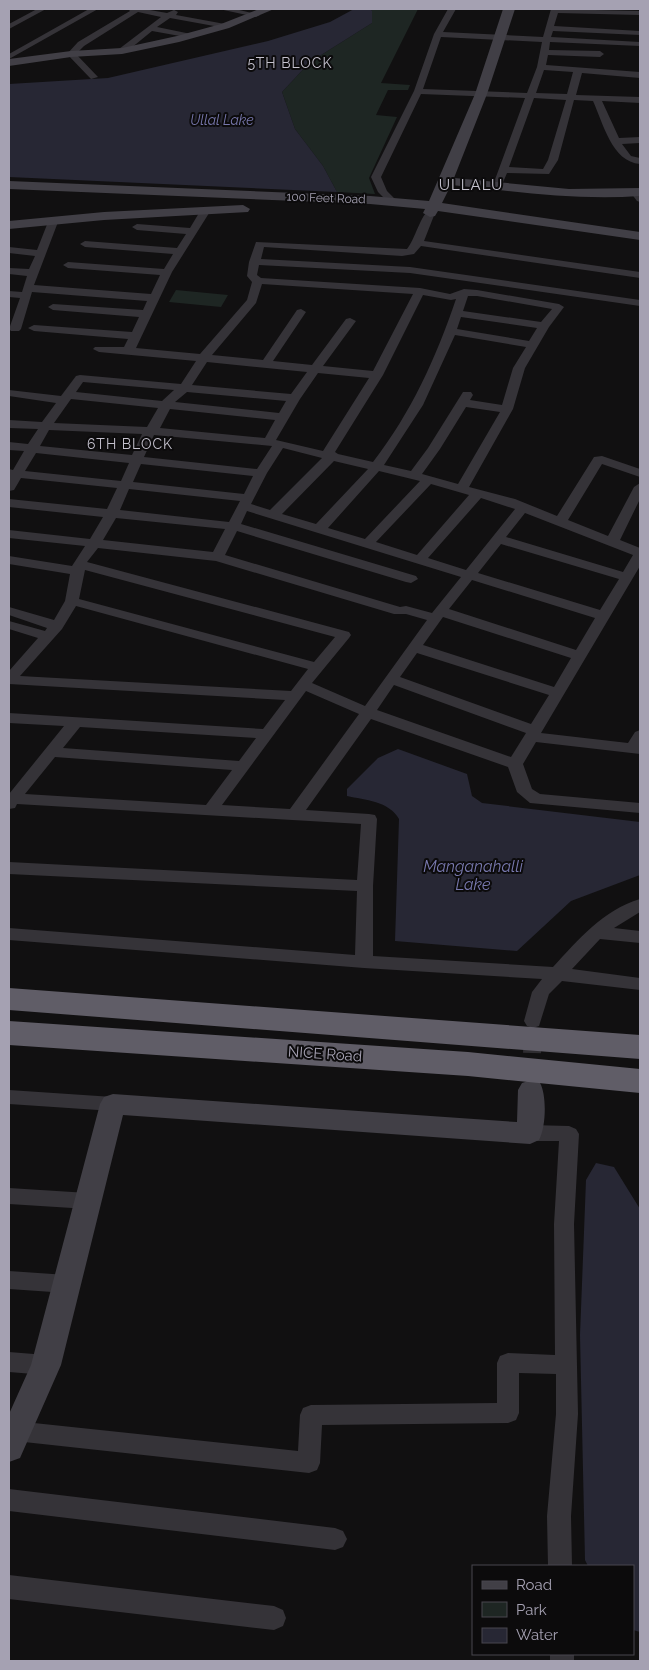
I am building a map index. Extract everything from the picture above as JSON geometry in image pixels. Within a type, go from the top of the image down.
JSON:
[{"type":"highway","name":"NICE Road","points":[[9,999],[640,1047]]},
{"type":"highway","name":"NICE Road","points":[[9,1033],[468,1064],[640,1081]]},
{"type":"street","points":[[9,27],[42,9]]},
{"type":"street","points":[[9,57],[94,9]]},
{"type":"street","points":[[71,54],[81,44],[136,9],[226,26]]},
{"type":"street","points":[[122,50],[150,28],[181,9]]},
{"type":"street","points":[[222,9],[256,15]]},
{"type":"street","points":[[9,63],[71,54],[122,50],[226,26],[268,9]]},
{"type":"street","points":[[393,202],[383,192],[376,177],[418,91],[438,34],[452,9]]},
{"type":"street","points":[[509,9],[481,94],[446,181],[418,243],[410,252],[260,244],[252,276],[258,281],[420,291],[451,296],[464,292],[490,294],[559,307]]},
{"type":"street","points":[[554,13],[640,13]]},
{"type":"street","points":[[554,13],[621,22]]},
{"type":"street","points":[[498,185],[543,60],[554,13]]},
{"type":"street","points":[[150,28],[188,36]]},
{"type":"street","points":[[549,28],[640,33]]},
{"type":"street","points":[[438,34],[640,44]]},
{"type":"street","points":[[71,54],[94,77]]},
{"type":"street","points":[[543,60],[612,54]]},
{"type":"street","points":[[543,60],[621,64]]},
{"type":"street","points":[[543,60],[578,71],[640,75]]},
{"type":"street","points":[[504,170],[546,172],[553,160],[578,71]]},
{"type":"street","points":[[418,91],[596,98],[636,102]]},
{"type":"street","points":[[596,98],[626,158],[631,161],[640,161]]},
{"type":"street","points":[[616,141],[640,140]]},
{"type":"street","points":[[446,181],[571,192],[639,195]]},
{"type":"street","name":"100 Feet Road","points":[[9,185],[302,200],[432,210],[640,236]]},
{"type":"street","name":"100 Feet Road","points":[[9,191],[393,202],[432,210],[640,242]]},
{"type":"street","points":[[9,225],[206,210],[275,207],[302,200]]},
{"type":"street","points":[[132,351],[130,347],[156,298],[167,272],[206,210]]},
{"type":"street","points":[[15,329],[14,314],[26,292],[53,222]]},
{"type":"street","points":[[137,227],[193,231]]},
{"type":"street","points":[[418,243],[639,274],[640,261]]},
{"type":"street","points":[[85,244],[180,251]]},
{"type":"street","points":[[9,250],[41,253]]},
{"type":"street","points":[[254,262],[410,270],[582,286],[640,303]]},
{"type":"street","points":[[68,265],[167,272]]},
{"type":"street","points":[[462,488],[508,410],[519,368],[532,345],[559,307],[582,286],[595,268]]},
{"type":"street","points":[[9,271],[33,273]]},
{"type":"street","points":[[9,680],[65,616],[72,601],[79,568],[112,513],[150,431],[155,427],[166,404],[184,388],[204,357],[252,301],[258,281]]},
{"type":"street","points":[[273,515],[329,455],[377,375],[420,291]]},
{"type":"street","points":[[9,294],[26,292],[156,298]]},
{"type":"street","points":[[320,528],[377,466],[410,419],[444,349],[464,292]]},
{"type":"street","points":[[53,307],[148,314]]},
{"type":"street","points":[[266,364],[301,312]]},
{"type":"street","points":[[457,313],[544,326]]},
{"type":"street","points":[[217,557],[261,473],[274,443],[282,417],[314,369],[350,321]]},
{"type":"street","points":[[34,328],[136,336]]},
{"type":"street","points":[[451,331],[532,345]]},
{"type":"street","points":[[99,349],[204,357],[377,375]]},
{"type":"street","points":[[9,487],[13,474],[80,378],[294,398]]},
{"type":"street","points":[[9,393],[166,404],[282,417]]},
{"type":"street","points":[[414,476],[434,449],[465,399],[508,410]]},
{"type":"street","points":[[9,424],[150,431],[249,439],[274,443],[377,466],[462,488],[523,507],[640,554],[516,764],[526,792],[536,799],[640,808]]},
{"type":"street","points":[[9,446],[138,458],[261,473]]},
{"type":"street","points":[[560,522],[598,460],[640,473]]},
{"type":"street","points":[[13,474],[125,485],[245,502],[273,515],[604,616]]},
{"type":"street","points":[[368,543],[428,480]]},
{"type":"street","points":[[612,542],[640,487]]},
{"type":"street","points":[[419,560],[478,493]]},
{"type":"street","points":[[9,503],[234,526],[411,579]]},
{"type":"street","points":[[295,814],[438,614],[523,507]]},
{"type":"street","points":[[9,534],[95,542],[217,557],[399,611],[406,610],[438,614],[580,656]]},
{"type":"street","points":[[498,539],[627,578]]},
{"type":"street","points":[[9,560],[79,568],[344,635],[210,810]]},
{"type":"street","points":[[72,601],[318,667]]},
{"type":"street","points":[[9,611],[52,631]]},
{"type":"street","points":[[9,625],[52,631]]},
{"type":"street","points":[[414,647],[558,693]]},
{"type":"street","points":[[391,679],[533,734],[638,744]]},
{"type":"street","points":[[9,680],[300,691],[367,712],[516,764]]},
{"type":"street","points":[[9,718],[267,734]]},
{"type":"street","points":[[11,802],[75,723]]},
{"type":"street","points":[[51,752],[243,766]]},
{"type":"street","points":[[11,802],[369,819],[365,886],[364,962]]},
{"type":"street","points":[[9,868],[365,886]]},
{"type":"street","points":[[533,1021],[541,992],[596,932],[625,912],[640,905]]},
{"type":"street","points":[[596,932],[640,937]]},
{"type":"street","points":[[9,934],[364,962],[558,974],[640,984]]},
{"type":"street","points":[[530,1133],[531,1090]]},
{"type":"street","points":[[9,1096],[530,1133],[569,1134],[564,1224],[566,1414],[559,1516],[560,1565]]},
{"type":"street","points":[[113,1104],[46,1365],[12,1440],[309,1463],[311,1415],[508,1413],[508,1363],[566,1365]]},
{"type":"street","points":[[9,1196],[88,1200]]},
{"type":"street","points":[[9,1280],[67,1284]]},
{"type":"street","points":[[9,1362],[46,1365]]},
{"type":"street","points":[[9,1500],[335,1539]]},
{"type":"street","points":[[9,1588],[274,1618]]},
{"type":"green space","points":[[371,9],[418,9],[381,83],[410,85],[408,90],[388,90],[376,115],[397,117],[369,178],[375,194],[337,192],[323,166],[295,129],[282,92],[310,62],[372,23]]},
{"type":"green space","points":[[176,290],[228,295],[221,307],[169,302]]},
{"type":"water","name":"Ullal Lake","points":[[354,9],[371,9],[372,23],[310,62],[282,92],[295,129],[323,166],[337,192],[9,177],[9,84],[108,78],[268,41],[330,22]]},
{"type":"water","name":"Manganahalli Lake","points":[[398,749],[467,774],[472,796],[482,803],[640,822],[640,875],[571,901],[517,951],[395,941],[399,819],[395,813],[383,805],[347,796],[347,789],[378,758]]},
{"type":"water","points":[[596,1163],[614,1167],[640,1209],[640,1632],[634,1630],[634,1565],[588,1565],[585,1560],[580,1335],[586,1180]]},
{"type":"tunnel","points":[[531,1080],[533,1029]]},
{"type":"district","name":"5TH BLOCK","points":[[290,63]]},
{"type":"district","name":"ULLALU","points":[[471,185]]},
{"type":"district","name":"6TH BLOCK","points":[[130,444]]}]
